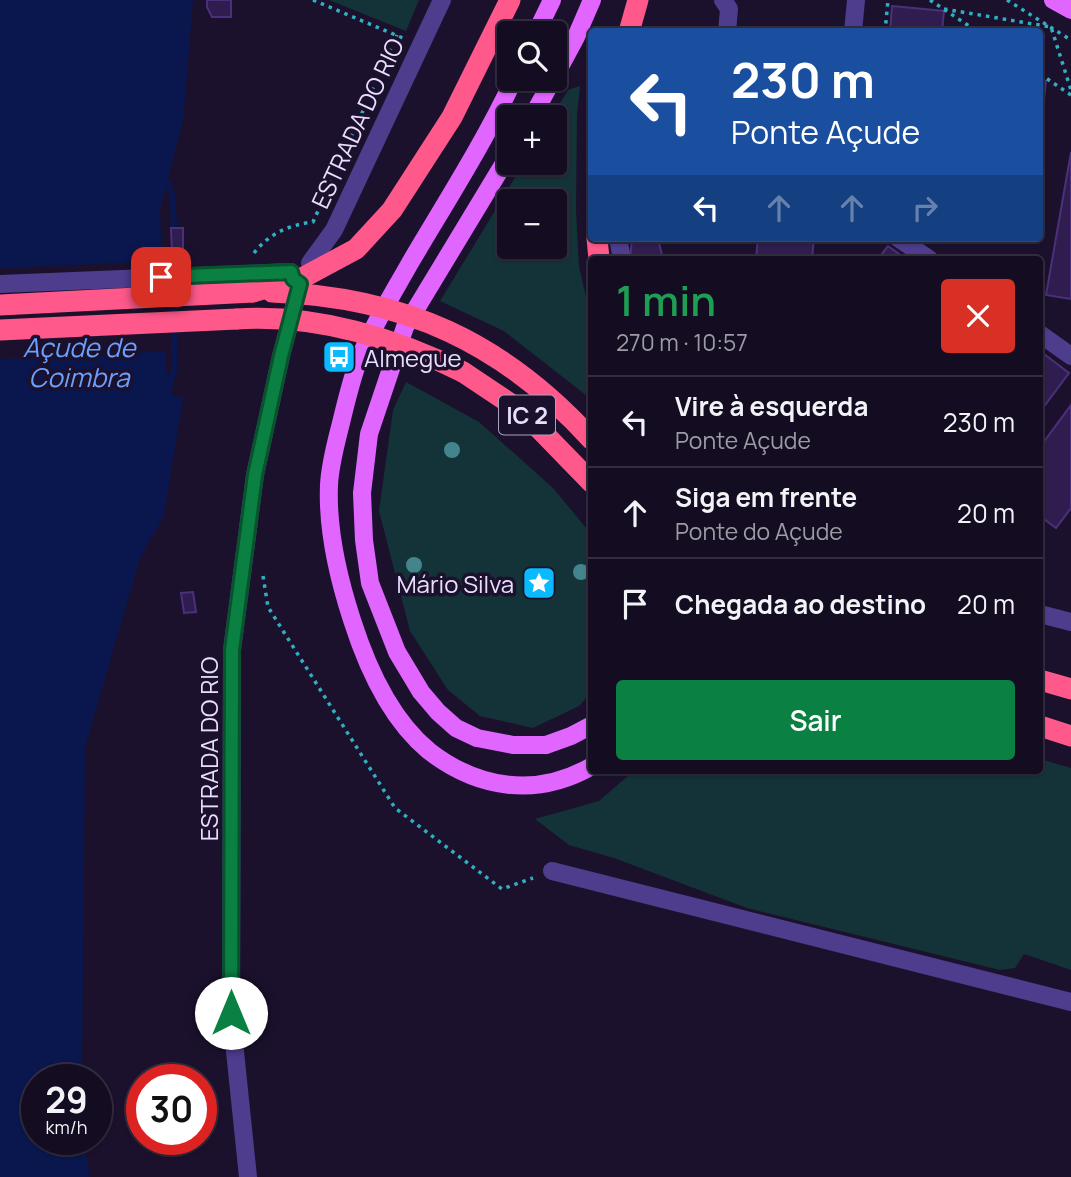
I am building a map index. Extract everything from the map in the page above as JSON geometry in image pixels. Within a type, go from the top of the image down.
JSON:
[{"type":"highway","points":[[248,275],[302,278],[356,249],[392,210],[452,117],[510,0]]},
{"type":"highway","points":[[631,28],[642,4]]},
{"type":"highway","name":"IC 2","points":[[0,305],[248,275],[317,294],[367,302],[439,326],[477,346],[525,378],[562,409],[588,436]]},
{"type":"highway","name":"IC 2","points":[[0,330],[260,318],[316,322],[359,331],[428,354],[499,394],[523,412],[586,477]]},
{"type":"highway","points":[[1043,681],[1071,689]]},
{"type":"highway","points":[[1043,727],[1071,736]]},
{"type":"main road","points":[[542,21],[552,0]]},
{"type":"main road","points":[[567,53],[592,0]]},
{"type":"main road","points":[[1053,0],[1071,10]]},
{"type":"main road","points":[[508,91],[497,116],[376,322],[358,363],[336,443],[329,484],[332,543],[340,585],[358,640],[396,714],[422,745],[446,764],[471,777],[500,783],[532,786],[554,783],[588,768]]},
{"type":"main road","points":[[497,175],[405,327],[369,434],[362,494],[365,551],[370,583],[397,652],[421,692],[456,728],[477,738],[513,745],[546,745],[588,727]]},
{"type":"street","name":"ESTRADA DO RIO","points":[[248,1177],[231,1013],[232,650],[255,475],[295,278],[308,283],[314,278],[315,270],[310,262],[334,230],[442,0]]},
{"type":"street","points":[[723,0],[729,9],[727,28]]},
{"type":"street","points":[[853,28],[856,0]]},
{"type":"street","points":[[904,242],[925,256]]},
{"type":"street","points":[[0,284],[248,275],[295,278]]},
{"type":"street","points":[[1043,336],[1071,356]]},
{"type":"street","points":[[1043,615],[1071,622]]},
{"type":"street","points":[[552,871],[1071,1002]]},
{"type":"path","points":[[248,275],[264,240],[281,230],[313,222],[397,35],[313,0]]},
{"type":"path","points":[[885,28],[888,0]]},
{"type":"path","points":[[930,0],[972,28]]},
{"type":"path","points":[[1007,0],[1071,40]]},
{"type":"path","points":[[944,9],[1051,27]]},
{"type":"path","points":[[1051,27],[1071,93]]},
{"type":"path","points":[[1043,76],[1071,93]]},
{"type":"path","points":[[261,568],[268,607],[395,808],[502,889],[552,871]]},
{"type":"green space","points":[[329,0],[419,0],[406,31]]},
{"type":"green space","points":[[580,86],[576,210],[579,267],[588,305],[588,397],[504,331],[440,301],[497,207],[497,259],[567,259],[567,189],[508,189],[517,175],[567,175],[567,105],[559,105],[568,90]]},
{"type":"green space","points":[[406,382],[479,422],[553,488],[588,530],[588,696],[579,706],[533,728],[480,716],[448,690],[410,631],[379,511],[393,410]]},
{"type":"green space","points":[[1043,760],[1071,768],[1071,970],[1024,954],[1015,968],[1000,970],[747,908],[614,858],[569,845],[535,819],[599,801],[630,774],[1043,774]]},
{"type":"water","name":"Açude de Coimbra","points":[[0,0],[193,0],[183,121],[160,209],[166,370],[173,387],[172,395],[183,398],[164,515],[140,558],[85,747],[82,1064],[21,1064],[21,1155],[86,1155],[90,1177],[0,1177]],"holes":[[[44,269],[51,280],[48,345],[42,320]]]},
{"type":"pier","points":[[166,261],[169,351],[0,359],[0,268]]},
{"type":"building","points":[[207,0],[231,0],[231,17],[212,17]]},
{"type":"building","points":[[892,6],[944,11],[942,28],[890,28]]},
{"type":"building","points":[[1043,80],[1046,81],[1043,108]]},
{"type":"building","points":[[1071,152],[1071,299],[1046,295]]},
{"type":"building","points":[[171,228],[183,228],[183,254],[172,254]]},
{"type":"building","points":[[632,242],[652,242],[659,243],[662,256],[630,256]]},
{"type":"building","points":[[758,242],[814,242],[812,256],[756,256]]},
{"type":"building","points":[[888,246],[902,256],[880,256]]},
{"type":"building","points":[[1043,353],[1069,373],[1043,408]]},
{"type":"building","points":[[1071,405],[1071,508],[1056,528],[1043,518],[1043,443]]},
{"type":"building","points":[[193,592],[196,612],[184,613],[181,593]]},
{"type":"waterway","points":[[161,180],[168,182],[172,195],[175,236]]},
{"type":"waterway","points":[[175,275],[176,247]]},
{"type":"waterway","points":[[168,389],[174,370],[175,300]]},
{"type":"place","name":"Almegue","points":[[339,357]]},
{"type":"place","name":"Mário Silva","points":[[539,583]]},
{"type":"route","points":[[161,277],[291,272],[293,279],[300,284],[255,475],[232,650],[231,1013]]}]
